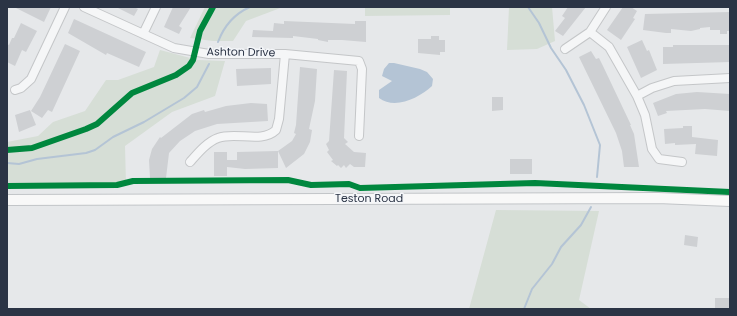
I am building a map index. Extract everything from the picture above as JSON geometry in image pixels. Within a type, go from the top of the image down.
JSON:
[{"type":"main road","name":"Teston Road","points":[[7,200],[658,198],[730,201]]},
{"type":"street","points":[[15,90],[31,79],[65,7]]},
{"type":"street","name":"Ashton Drive","points":[[84,7],[174,48],[208,54],[285,54],[359,61],[362,69],[359,136]]},
{"type":"street","points":[[143,34],[156,7]]},
{"type":"street","points":[[565,49],[590,32],[606,7]]},
{"type":"street","points":[[590,32],[609,47],[637,96],[645,116],[652,149],[659,159],[682,162]]},
{"type":"street","points":[[190,162],[200,150],[219,137],[266,136],[276,130],[279,119],[285,54]]},
{"type":"street","points":[[637,96],[652,88],[674,81],[730,78]]},
{"type":"shaded area","points":[[205,7],[283,7],[246,21],[233,41],[213,41],[190,38]]},
{"type":"shaded area","points":[[365,7],[450,7],[450,15],[365,16]]},
{"type":"shaded area","points":[[509,7],[552,7],[555,41],[537,49],[507,50]]},
{"type":"shaded area","points":[[160,50],[198,60],[225,61],[215,96],[172,112],[125,146],[126,184],[7,187],[7,142],[38,136],[53,122],[85,111],[106,80],[118,80],[154,67]]},
{"type":"shaded area","points":[[496,210],[599,211],[579,300],[591,309],[469,309]]},
{"type":"water","points":[[389,63],[420,69],[427,72],[433,79],[432,86],[420,95],[399,103],[392,103],[379,98],[379,90],[392,81],[382,76],[384,69]]},
{"type":"building","points":[[14,7],[51,7],[44,22]]},
{"type":"building","points":[[116,7],[134,7],[138,9],[134,16]]},
{"type":"building","points":[[173,7],[191,7],[179,26],[182,28],[179,34],[164,27]]},
{"type":"building","points":[[568,7],[586,7],[563,36],[555,31],[565,18],[562,16]]},
{"type":"building","points":[[623,7],[631,7],[637,11],[633,18],[635,19],[621,40],[607,30]]},
{"type":"building","points":[[730,12],[730,31],[727,31],[727,34],[720,34],[720,30],[710,30],[710,27],[691,31],[671,29],[671,33],[643,30],[645,14]]},
{"type":"building","points":[[74,19],[146,52],[139,67],[107,53],[106,55],[68,33]]},
{"type":"building","points":[[284,21],[355,24],[355,21],[366,21],[366,42],[328,40],[328,42],[318,39],[293,36],[293,38],[252,37],[253,30],[273,31],[274,23],[284,24]]},
{"type":"building","points":[[21,23],[37,31],[26,52],[22,50],[15,66],[7,62],[7,44],[9,45],[12,38],[14,38]]},
{"type":"building","points":[[431,36],[439,36],[439,40],[445,40],[445,52],[440,52],[440,55],[418,53],[418,39],[431,39]]},
{"type":"building","points":[[642,40],[647,51],[649,50],[657,70],[641,78],[627,47]]},
{"type":"building","points":[[65,44],[80,51],[52,112],[48,110],[42,118],[31,111],[40,97]]},
{"type":"building","points":[[673,45],[730,45],[730,62],[663,64],[663,47],[673,47]]},
{"type":"building","points":[[591,51],[596,59],[599,58],[631,125],[634,134],[639,167],[624,167],[622,151],[616,133],[579,57]]},
{"type":"building","points":[[300,67],[317,69],[315,101],[309,129],[312,130],[310,142],[304,154],[286,168],[278,151],[292,141],[296,134],[294,133],[296,125]]},
{"type":"building","points":[[271,68],[271,84],[237,86],[236,69]]},
{"type":"building","points":[[334,70],[347,71],[344,138],[348,142],[345,144],[354,152],[366,153],[365,167],[354,167],[350,164],[346,168],[344,165],[341,168],[331,161],[333,160],[327,152],[329,150],[326,144],[329,141]]},
{"type":"building","points":[[697,92],[730,94],[730,111],[705,109],[666,111],[667,113],[658,116],[653,103],[676,94]]},
{"type":"building","points":[[492,97],[503,97],[503,110],[492,111]]},
{"type":"building","points":[[251,103],[267,104],[268,121],[217,124],[195,131],[180,141],[169,153],[166,178],[150,178],[149,160],[152,149],[160,137],[161,138],[192,114],[204,110],[205,112],[226,106]]},
{"type":"building","points":[[30,110],[36,125],[19,132],[15,115]]},
{"type":"building","points":[[683,126],[692,126],[692,137],[718,140],[717,156],[695,154],[696,144],[665,144],[664,129],[683,128]]},
{"type":"building","points":[[278,151],[278,168],[245,169],[227,167],[227,176],[214,176],[214,152],[227,152],[227,160],[237,160],[237,152]]},
{"type":"building","points":[[510,159],[532,159],[532,174],[510,174]]},
{"type":"building","points":[[685,235],[698,237],[697,247],[684,245]]},
{"type":"building","points":[[715,298],[730,298],[730,309],[715,309]]},
{"type":"waterway","points":[[218,42],[230,21],[239,13],[250,7]]},
{"type":"waterway","points":[[516,7],[522,7]]},
{"type":"waterway","points":[[528,7],[539,23],[551,48],[566,70],[584,105],[600,145],[597,177]]},
{"type":"waterway","points":[[7,163],[19,164],[37,159],[86,153],[95,150],[113,137],[144,122],[184,98],[197,87],[209,64]]},
{"type":"waterway","points":[[524,309],[532,289],[552,264],[561,247],[581,225],[591,207]]},
{"type":"cycle path","points":[[7,150],[32,148],[97,124],[132,93],[176,75],[189,66],[193,60],[200,31],[213,7]]},
{"type":"cycle path","points":[[7,186],[117,185],[133,181],[288,180],[311,185],[349,184],[360,188],[535,183],[730,192]]}]
